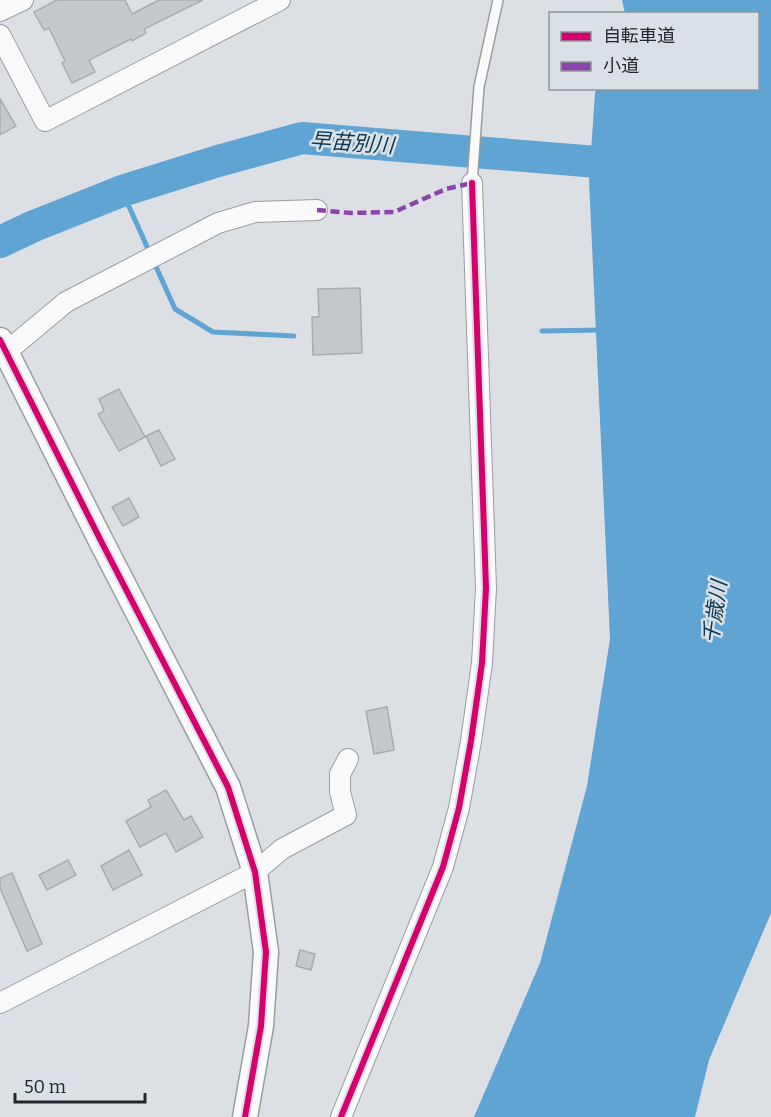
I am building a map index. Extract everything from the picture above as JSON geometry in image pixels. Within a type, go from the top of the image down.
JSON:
[{"type":"street","points":[[0,12],[22,0]]},
{"type":"street","points":[[0,35],[45,121],[254,6],[280,0]]},
{"type":"street","points":[[341,1117],[443,867],[459,808],[482,663],[486,588],[472,183]]},
{"type":"street","points":[[244,1117],[261,1026],[266,952],[255,872],[228,787],[3,346],[66,302],[218,223],[255,212],[316,210]]},
{"type":"street","points":[[0,1003],[255,872],[282,849],[346,815],[340,792],[340,774],[348,759]]},
{"type":"lane","points":[[472,183],[479,87],[498,0]]},
{"type":"water","name":"千歳川","points":[[622,0],[771,0],[771,913],[709,1060],[695,1117],[474,1117],[540,963],[587,786],[610,639],[589,180],[595,93],[596,90],[759,90],[759,12],[625,12]]},
{"type":"building","points":[[57,0],[125,0],[132,14],[159,0],[203,0],[144,29],[146,33],[132,41],[131,39],[89,60],[95,72],[72,83],[62,63],[65,61],[49,28],[44,30],[34,12]]},
{"type":"building","points":[[0,99],[16,126],[0,135]]},
{"type":"building","points":[[360,288],[362,353],[313,355],[312,317],[319,317],[318,289]]},
{"type":"building","points":[[119,389],[145,437],[119,451],[98,414],[104,411],[99,399]]},
{"type":"building","points":[[159,430],[175,459],[161,466],[146,436]]},
{"type":"building","points":[[129,498],[139,517],[123,526],[112,507]]},
{"type":"building","points":[[387,707],[394,750],[374,754],[366,711]]},
{"type":"building","points":[[166,790],[184,820],[191,816],[203,837],[176,852],[166,833],[140,847],[126,821],[151,807],[148,800]]},
{"type":"building","points":[[129,850],[142,875],[113,890],[101,866]]},
{"type":"building","points":[[68,860],[76,875],[47,890],[39,875]]},
{"type":"building","points":[[12,873],[42,944],[27,951],[0,888],[0,878]]},
{"type":"building","points":[[300,950],[315,954],[311,970],[296,966]]},
{"type":"waterway","name":"早苗別川","points":[[0,242],[122,191],[302,138],[634,165]]},
{"type":"waterway","points":[[122,191],[175,309],[213,332],[294,336]]},
{"type":"waterway","points":[[542,331],[600,330]]},
{"type":"marked path","points":[[317,210],[351,213],[394,212],[446,189],[472,183]]},
{"type":"cycle path","points":[[341,1117],[443,867],[459,808],[482,663],[486,588],[472,183]]},
{"type":"cycle path","points":[[0,340],[228,787],[255,872],[266,952],[261,1026],[245,1117]]}]
